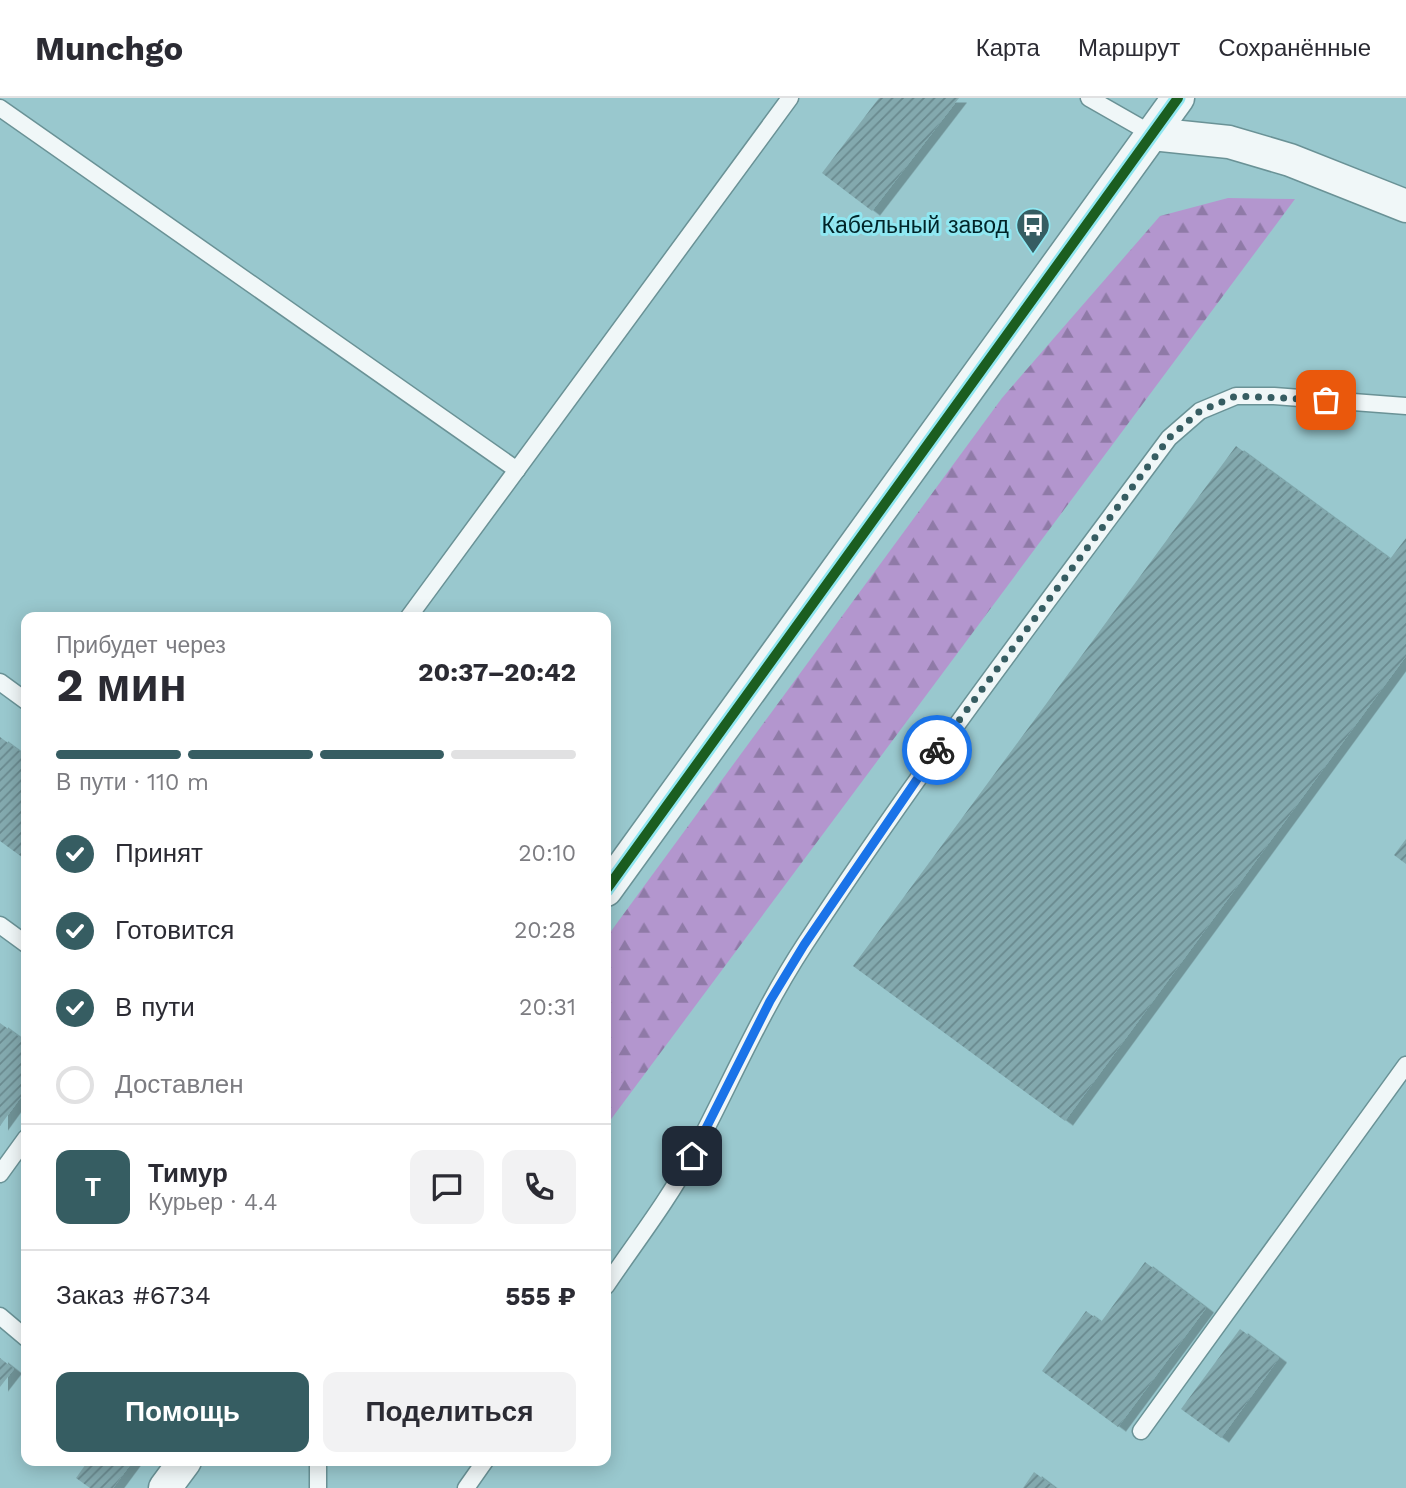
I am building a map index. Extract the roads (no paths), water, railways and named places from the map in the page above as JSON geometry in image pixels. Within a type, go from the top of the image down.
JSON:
[{"type":"street","points":[[611,883],[1178,98]]},
{"type":"street","points":[[1152,134],[1229,142],[1290,160],[1406,206]]},
{"type":"street","points":[[165,1488],[181,1466]]},
{"type":"lane","points":[[412,612],[790,98]]},
{"type":"lane","points":[[1089,98],[1152,134]]},
{"type":"lane","points":[[0,108],[517,470]]},
{"type":"lane","points":[[611,1279],[692,1156],[770,1001],[804,945],[943,741],[1169,438],[1200,411],[1236,396],[1273,396],[1406,406]]},
{"type":"lane","points":[[0,682],[21,697]]},
{"type":"lane","points":[[0,925],[21,940]]},
{"type":"lane","points":[[1142,1431],[1406,1065]]},
{"type":"lane","points":[[0,1174],[21,1145]]},
{"type":"lane","points":[[0,1317],[21,1334]]},
{"type":"lane","points":[[318,1466],[318,1488]]},
{"type":"lane","points":[[466,1488],[481,1466]]},
{"type":"place","name":"Кабельный завод","points":[[1033,255]]}]
